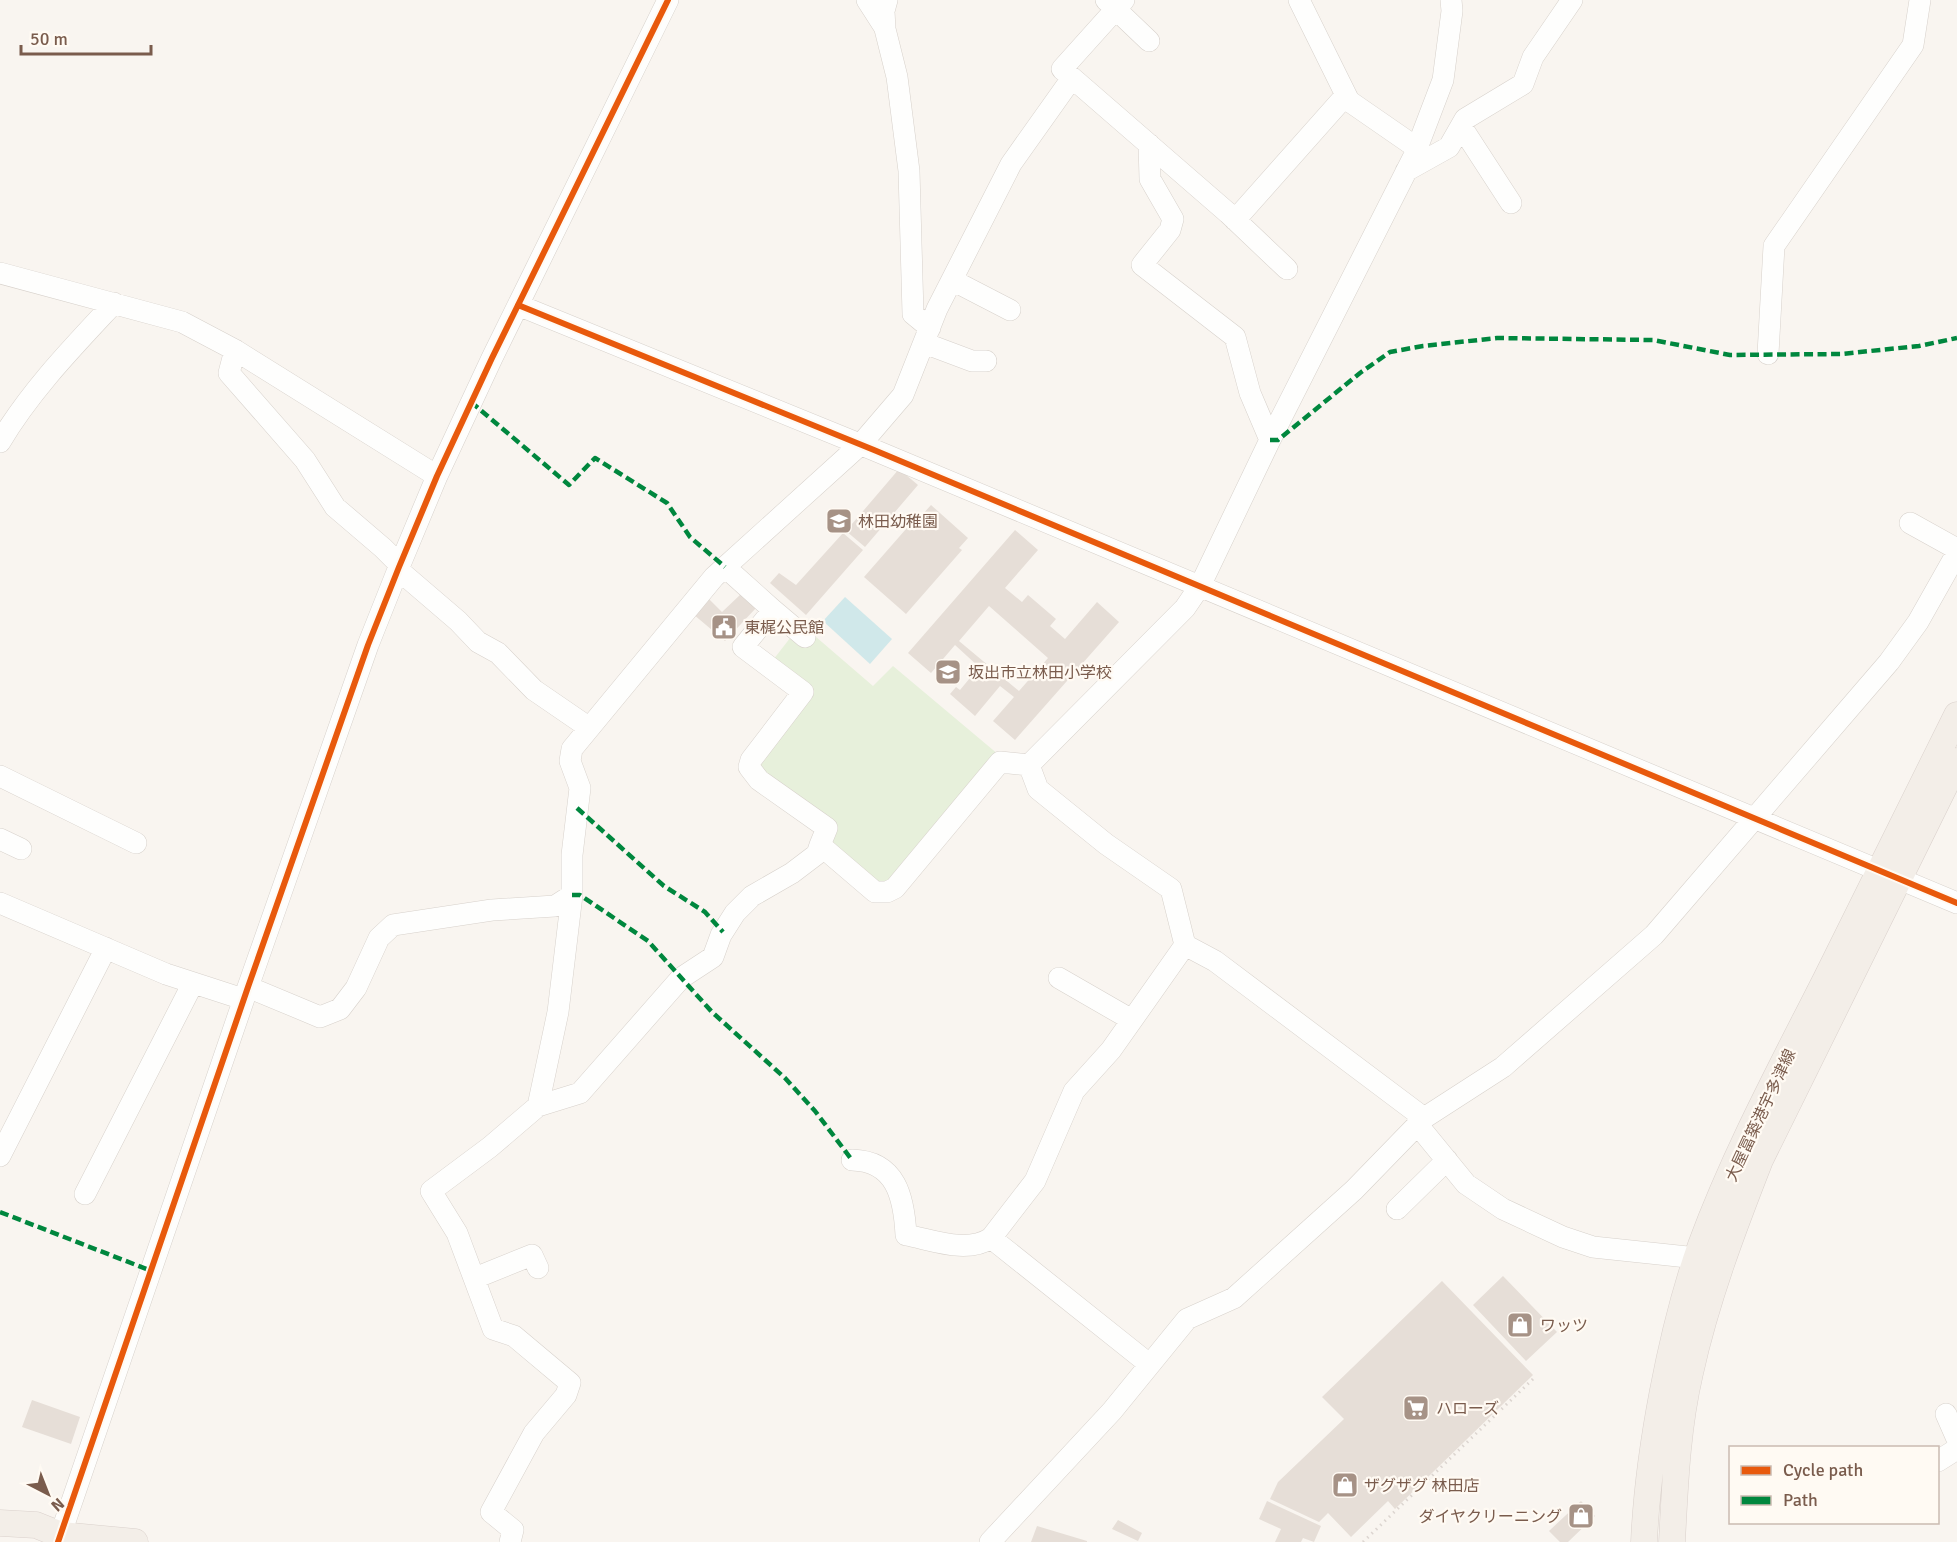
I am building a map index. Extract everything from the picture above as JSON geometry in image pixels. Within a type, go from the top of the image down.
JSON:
[{"type":"main road","name":"大屋冨築港宇多津線","points":[[1672,1542],[1678,1444],[1689,1374],[1711,1294],[1760,1160],[1889,874],[1957,715]]},
{"type":"main road","name":"大屋冨築港宇多津線","points":[[1644,1542],[1654,1450],[1669,1366],[1697,1258],[1752,1126],[1889,874],[1957,761]]},
{"type":"main road","points":[[0,1523],[36,1525],[54,1540],[135,1542]]},
{"type":"street","points":[[54,1540],[368,645],[399,567],[436,476],[668,0]]},
{"type":"street","points":[[867,0],[885,29]]},
{"type":"street","points":[[887,0],[884,11],[885,29],[897,77],[909,171],[913,314],[927,335],[972,361],[986,361]]},
{"type":"street","points":[[1299,0],[1349,101],[1417,148]]},
{"type":"street","points":[[1029,765],[1185,608],[1200,586],[1270,440],[1417,148],[1443,80],[1452,11],[1451,0]]},
{"type":"street","points":[[1406,171],[1449,147],[1465,119],[1523,84],[1533,57],[1572,0]]},
{"type":"street","points":[[1768,354],[1774,246],[1913,45],[1920,0]]},
{"type":"street","points":[[1149,41],[1115,3],[1062,69],[1235,220],[1287,269]]},
{"type":"street","points":[[538,1106],[558,1012],[572,896],[572,855],[580,788],[570,761],[572,749],[714,577],[861,444],[903,395],[952,280],[1011,164],[1072,78]]},
{"type":"street","points":[[1235,220],[1346,95]]},
{"type":"street","points":[[1461,126],[1511,203]]},
{"type":"street","points":[[1149,144],[1150,179],[1173,219],[1170,230],[1142,265],[1235,337],[1250,393],[1270,440]]},
{"type":"street","points":[[0,273],[182,322],[235,350],[436,476]]},
{"type":"street","points":[[952,280],[1010,310]]},
{"type":"street","points":[[0,442],[15,416],[50,372],[114,303]]},
{"type":"street","points":[[518,305],[861,444],[1754,820],[1957,903]]},
{"type":"street","points":[[235,350],[229,373],[305,460],[335,507],[384,548],[402,573],[458,621],[478,642],[498,653],[534,690],[588,727]]},
{"type":"street","points":[[990,1542],[1112,1411],[1187,1319],[1234,1298],[1354,1190],[1421,1121],[1503,1067],[1654,935],[1889,662],[1918,622],[1957,551],[1910,523]]},
{"type":"street","points":[[725,567],[806,637]]},
{"type":"street","points":[[510,1542],[513,1530],[490,1512],[534,1433],[566,1395],[570,1383],[513,1336],[493,1329],[456,1233],[431,1191],[490,1147],[538,1106],[580,1093],[681,978],[713,957],[721,935],[735,913],[753,896],[792,873],[816,854],[827,828],[759,780],[748,767],[803,692],[743,647],[773,610]]},
{"type":"street","points":[[820,845],[875,892],[887,892],[895,888],[1000,762],[1029,765]]},
{"type":"street","points":[[1029,765],[1038,789],[1106,844],[1171,889],[1185,945],[1223,967],[1421,1121],[1466,1184],[1503,1209],[1563,1237],[1593,1247],[1697,1258]]},
{"type":"street","points":[[0,776],[136,843]]},
{"type":"street","points":[[0,839],[21,849]]},
{"type":"street","points":[[0,903],[193,983],[245,993],[320,1017],[340,1009],[356,988],[379,938],[393,925],[492,910],[555,906],[572,896]]},
{"type":"street","points":[[852,1160],[870,1161],[885,1169],[900,1197],[906,1235],[970,1246],[982,1244],[991,1238],[1035,1181],[1074,1091],[1111,1050],[1185,945]]},
{"type":"street","points":[[0,1155],[106,948]]},
{"type":"street","points":[[1059,978],[1132,1020]]},
{"type":"street","points":[[85,1194],[193,983]]},
{"type":"street","points":[[1397,1209],[1447,1160]]},
{"type":"street","points":[[991,1238],[1149,1364]]},
{"type":"street","points":[[475,1278],[532,1255],[538,1268]]},
{"type":"street","points":[[1946,1414],[1957,1439]]},
{"type":"street","points":[[1939,1460],[1957,1449]]},
{"type":"path","points":[[1363,1542],[1533,1379]]},
{"type":"green space","points":[[801,624],[873,686],[893,666],[999,755],[890,885],[877,886],[762,777],[760,760],[813,691],[773,660]]},
{"type":"water","points":[[845,597],[892,639],[870,664],[823,621]]},
{"type":"building","points":[[899,469],[918,485],[865,547],[846,531]]},
{"type":"building","points":[[931,505],[968,538],[959,548],[962,550],[906,614],[864,577],[920,513],[922,515]]},
{"type":"building","points":[[1015,530],[1038,550],[1005,588],[1022,602],[1028,595],[1056,619],[1050,626],[1065,639],[1097,602],[1119,622],[1015,740],[993,721],[1014,697],[1000,686],[975,716],[950,694],[956,687],[960,690],[979,667],[955,645],[931,673],[908,653]],"holes":[[[989,606],[1048,658],[1019,691],[959,641]]]},
{"type":"building","points":[[843,533],[863,550],[806,615],[770,583],[779,573],[796,585]]},
{"type":"building","name":"東梶公民館","points":[[741,594],[756,608],[725,641],[693,614],[708,598],[722,612]]},
{"type":"building","points":[[1503,1276],[1557,1332],[1526,1361],[1473,1305]]},
{"type":"building","name":"ハローズ","points":[[1442,1281],[1533,1375],[1395,1509],[1388,1501],[1351,1537],[1328,1513],[1319,1522],[1270,1499],[1278,1482],[1344,1419],[1322,1397]]},
{"type":"building","points":[[32,1400],[80,1417],[71,1444],[22,1427]]},
{"type":"building","points":[[1267,1501],[1321,1526],[1314,1542],[1303,1538],[1301,1542],[1275,1542],[1281,1529],[1259,1519]]},
{"type":"building","points":[[1581,1501],[1595,1516],[1568,1542],[1560,1542],[1549,1531]]},
{"type":"building","points":[[1118,1520],[1142,1533],[1138,1541],[1112,1529]]},
{"type":"building","points":[[1037,1526],[1087,1541],[1087,1542],[1031,1542]]},
{"type":"marked path","points":[[1270,440],[1278,440],[1360,373],[1390,352],[1423,346],[1497,338],[1653,340],[1730,355],[1841,354],[1919,346],[1957,338]]},
{"type":"marked path","points":[[471,402],[569,485],[595,458],[667,503],[690,537],[725,567]]},
{"type":"marked path","points":[[577,808],[664,886],[705,912],[723,932]]},
{"type":"marked path","points":[[572,895],[580,895],[648,941],[712,1012],[785,1078],[815,1111],[852,1160]]},
{"type":"marked path","points":[[0,1212],[149,1270]]},
{"type":"cycle path","points":[[58,1542],[368,645],[437,476],[492,358],[668,0]]},
{"type":"cycle path","points":[[518,305],[874,450],[1957,903]]},
{"type":"place","name":"林田幼稚園","points":[[839,521]]},
{"type":"place","name":"東梶公民館","points":[[724,627]]},
{"type":"place","name":"坂出市立林田小学校","points":[[948,672]]},
{"type":"place","name":"ワッツ","points":[[1520,1325]]},
{"type":"place","name":"ハローズ","points":[[1416,1408]]},
{"type":"place","name":"ザグザグ 林田店","points":[[1345,1485]]},
{"type":"place","name":"ダイヤクリーニング","points":[[1581,1516]]}]
